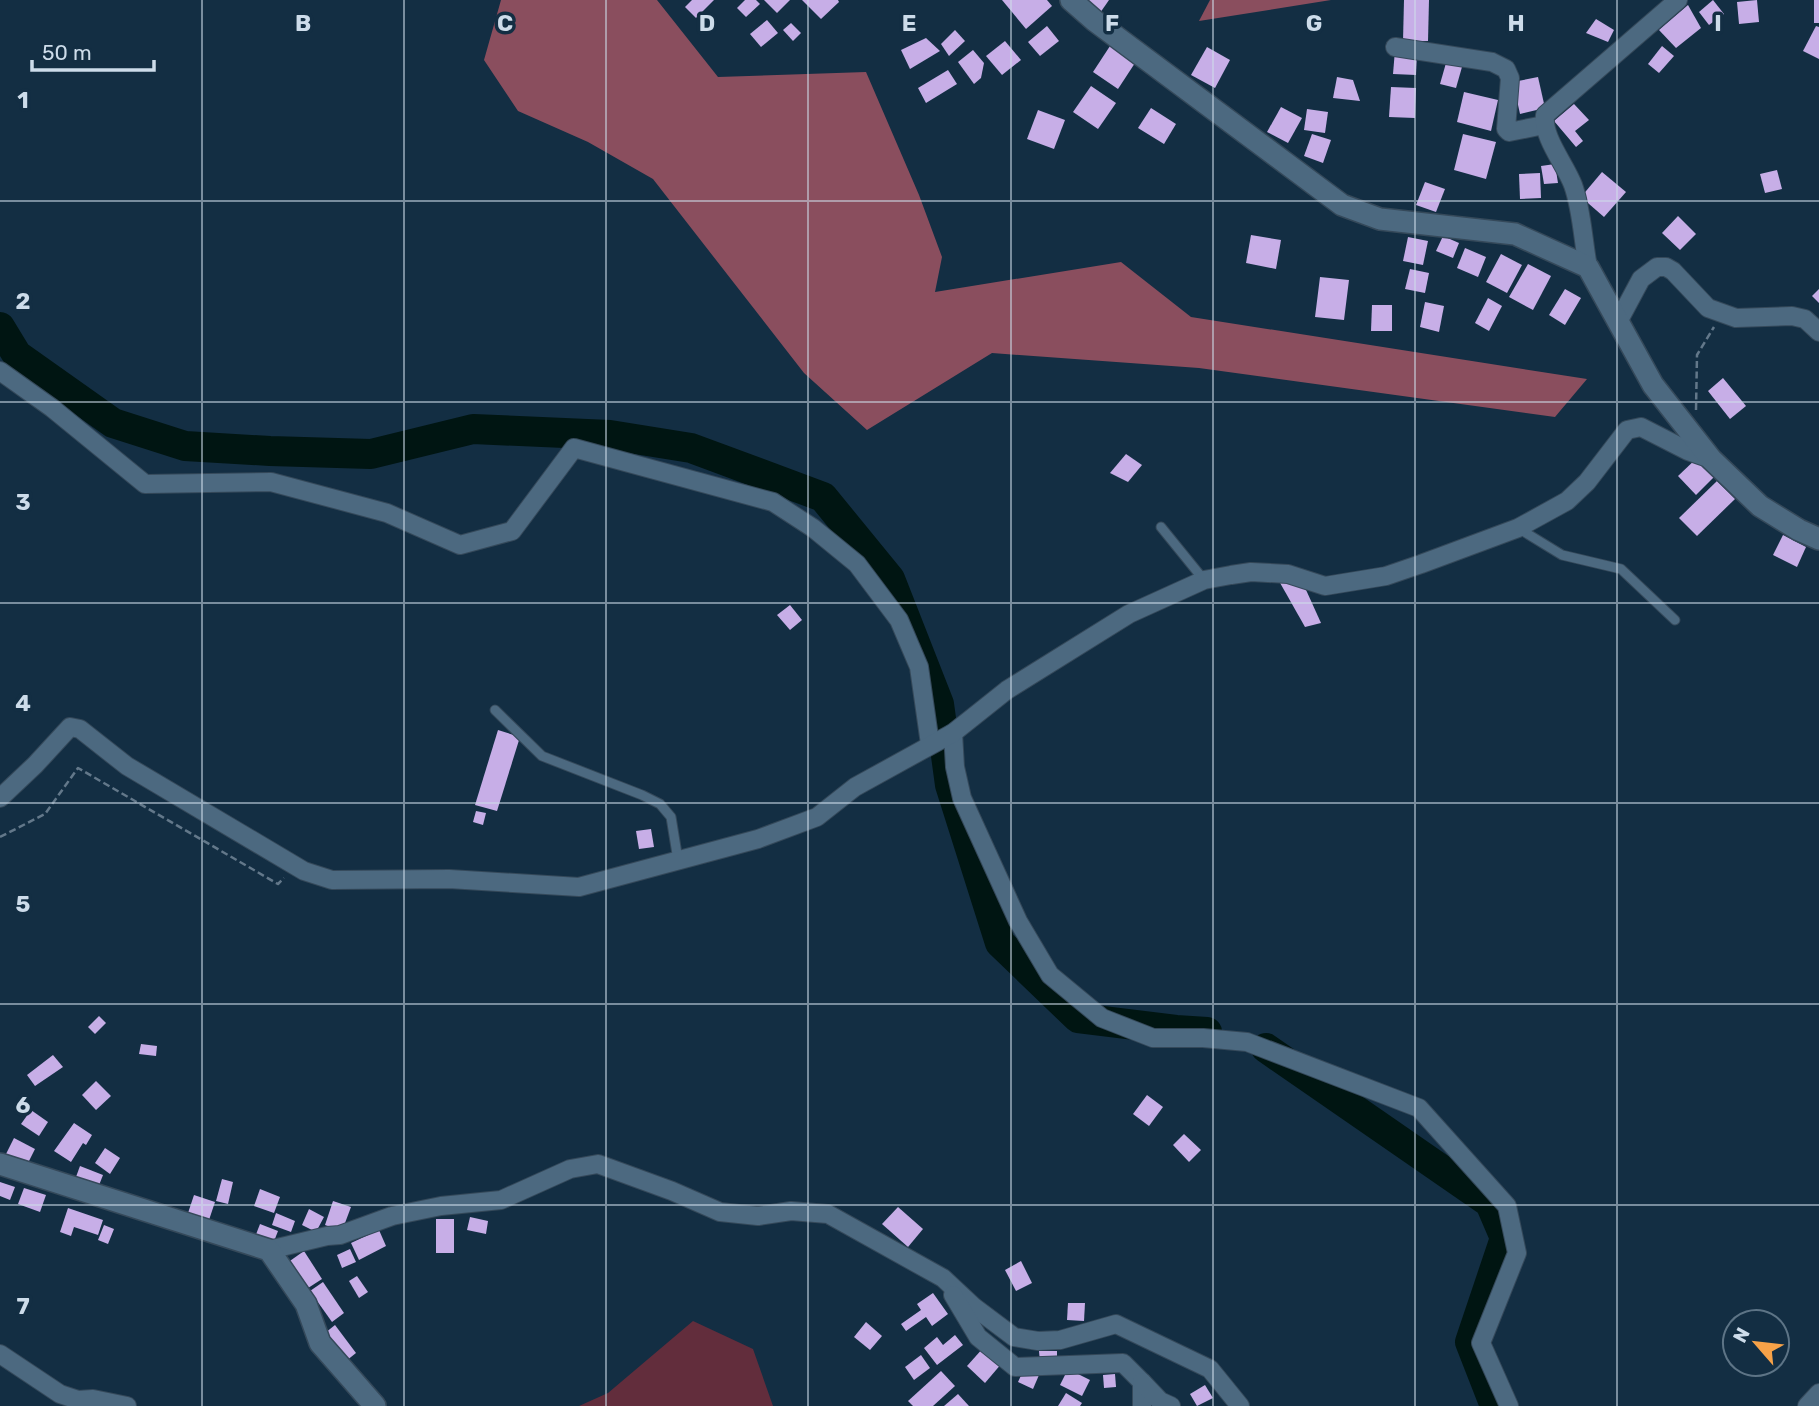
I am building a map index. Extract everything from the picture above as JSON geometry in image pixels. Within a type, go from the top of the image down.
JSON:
[{"type":"street","points":[[1071,0],[1095,21],[1342,205],[1380,219],[1515,234],[1588,267]]},
{"type":"street","points":[[1678,0],[1545,115],[1546,135],[1574,187],[1588,267],[1653,385],[1712,459],[1760,506],[1819,539]]},
{"type":"street","points":[[1395,47],[1492,62],[1506,69],[1510,78],[1506,129],[1509,132],[1544,125]]},
{"type":"street","points":[[1618,323],[1641,279],[1657,267],[1666,267],[1708,308],[1736,318],[1792,316],[1805,319],[1819,332]]},
{"type":"street","points":[[0,371],[52,408],[145,484],[271,482],[387,513],[460,545],[512,531],[574,448],[774,502],[813,527],[857,564],[899,620],[955,767],[962,798],[1018,921],[1050,975],[1102,1018],[1153,1038],[1203,1038],[1247,1042],[1419,1108],[1507,1206],[1517,1253],[1481,1343],[1509,1406]]},
{"type":"street","points":[[0,798],[70,727],[80,729],[127,766],[304,871],[332,880],[449,879],[579,887],[758,839],[817,817],[855,787],[942,738],[1007,690],[1094,635],[1129,614],[1204,580],[1267,572],[1288,574],[1325,586],[1351,584],[1386,576],[1518,528],[1567,501],[1587,482],[1627,430],[1641,427],[1688,451],[1712,459]]},
{"type":"street","points":[[0,1164],[270,1250],[340,1235],[404,1214],[441,1206],[501,1200],[570,1169],[598,1164],[720,1212],[758,1216],[791,1211],[828,1214],[943,1279],[1014,1337],[1038,1341],[1060,1340],[1116,1324],[1210,1369],[1240,1406]]},
{"type":"street","points":[[270,1250],[306,1304],[320,1343],[375,1406]]},
{"type":"street","points":[[943,1279],[978,1337],[1015,1367],[1123,1363],[1160,1401],[1171,1406]]},
{"type":"street","points":[[0,1354],[60,1394],[78,1400],[93,1399],[127,1406]]},
{"type":"street","points":[[1142,1382],[1142,1406]]},
{"type":"street","points":[[1807,1406],[1819,1393]]},
{"type":"lane","points":[[1161,527],[1204,580]]},
{"type":"lane","points":[[1518,528],[1562,555],[1621,569],[1675,620]]},
{"type":"lane","points":[[495,710],[542,756],[660,804],[671,817],[678,860]]},
{"type":"path","points":[[1697,441],[1697,355],[1715,325],[1713,314],[1708,308]]},
{"type":"path","points":[[0,837],[45,814],[78,768],[278,884],[288,874]]},
{"type":"shaded area","points":[[501,0],[657,0],[718,77],[866,72],[919,195],[942,257],[935,292],[1121,262],[1191,317],[1587,379],[1555,417],[1199,368],[992,353],[867,430],[804,373],[653,179],[588,142],[518,111],[484,60]]},
{"type":"shaded area","points":[[1210,0],[1331,0],[1199,21]]},
{"type":"shaded area","points":[[693,1321],[753,1349],[773,1406],[579,1406],[608,1393]]},
{"type":"building","points":[[692,0],[714,0],[696,18],[685,7]]},
{"type":"building","points":[[745,0],[756,0],[760,4],[746,17],[737,8]]},
{"type":"building","points":[[764,0],[790,0],[777,13]]},
{"type":"building","points":[[802,0],[838,0],[839,2],[821,19]]},
{"type":"building","points":[[1002,0],[1047,0],[1052,6],[1026,29]]},
{"type":"building","points":[[1081,0],[1109,0],[1100,13]]},
{"type":"building","points":[[1404,0],[1429,0],[1428,41],[1403,41]]},
{"type":"building","points":[[1713,0],[1724,14],[1709,25],[1699,12]]},
{"type":"building","points":[[1757,0],[1759,22],[1739,24],[1737,2]]},
{"type":"building","points":[[1814,0],[1819,0],[1819,23],[1814,23]]},
{"type":"building","points":[[1688,5],[1701,28],[1676,48],[1659,30]]},
{"type":"building","points":[[1596,19],[1614,30],[1608,42],[1586,33]]},
{"type":"building","points":[[767,20],[778,33],[761,47],[750,34]]},
{"type":"building","points":[[791,23],[801,33],[793,41],[783,30]]},
{"type":"building","points":[[1047,26],[1059,41],[1040,56],[1028,42]]},
{"type":"building","points":[[1816,26],[1819,27],[1819,59],[1803,51]]},
{"type":"building","points":[[955,30],[965,41],[949,56],[941,44]]},
{"type":"building","points":[[926,38],[940,51],[910,69],[901,50]]},
{"type":"building","points":[[1005,41],[1021,60],[1002,75],[986,56]]},
{"type":"building","points":[[1110,46],[1135,63],[1118,89],[1093,72]]},
{"type":"building","points":[[1662,46],[1674,56],[1659,73],[1648,64]]},
{"type":"building","points":[[1207,47],[1230,60],[1215,88],[1191,75]]},
{"type":"building","points":[[973,50],[984,63],[981,78],[974,84],[958,62]]},
{"type":"building","points":[[1395,50],[1417,51],[1416,75],[1393,74]]},
{"type":"building","points":[[1446,63],[1462,67],[1456,88],[1440,84]]},
{"type":"building","points":[[948,70],[957,84],[926,103],[918,88]]},
{"type":"building","points":[[1337,77],[1353,80],[1360,101],[1333,98]]},
{"type":"building","points":[[1538,77],[1545,108],[1520,114],[1513,82]]},
{"type":"building","points":[[1091,86],[1116,103],[1098,129],[1073,112]]},
{"type":"building","points":[[1391,87],[1416,88],[1415,118],[1389,117]]},
{"type":"building","points":[[1464,92],[1498,100],[1491,131],[1457,122]]},
{"type":"building","points":[[1574,104],[1589,120],[1575,131],[1583,141],[1576,147],[1554,121]]},
{"type":"building","points":[[1281,107],[1302,118],[1288,143],[1267,132]]},
{"type":"building","points":[[1151,108],[1176,124],[1164,144],[1138,128]]},
{"type":"building","points":[[1307,109],[1328,112],[1325,133],[1304,130]]},
{"type":"building","points":[[1038,110],[1065,120],[1054,149],[1027,139]]},
{"type":"building","points":[[1312,134],[1331,140],[1323,163],[1304,156]]},
{"type":"building","points":[[1463,134],[1496,142],[1486,179],[1454,170]]},
{"type":"building","points":[[1555,164],[1558,183],[1544,184],[1541,166]]},
{"type":"building","points":[[1777,170],[1782,189],[1765,193],[1760,174]]},
{"type":"building","points":[[1602,172],[1626,192],[1604,217],[1581,197]]},
{"type":"building","points":[[1540,173],[1541,198],[1520,199],[1519,174]]},
{"type":"building","points":[[1425,182],[1445,189],[1436,212],[1416,205]]},
{"type":"building","points":[[1678,216],[1696,234],[1680,250],[1662,233]]},
{"type":"building","points":[[1251,235],[1281,240],[1276,269],[1246,263]]},
{"type":"building","points":[[1443,236],[1459,243],[1453,258],[1436,251]]},
{"type":"building","points":[[1408,237],[1428,241],[1423,265],[1403,261]]},
{"type":"building","points":[[1465,248],[1486,257],[1478,277],[1457,268]]},
{"type":"building","points":[[1501,254],[1522,265],[1507,293],[1486,282]]},
{"type":"building","points":[[1528,264],[1551,276],[1533,310],[1509,297]]},
{"type":"building","points":[[1410,269],[1429,273],[1425,293],[1405,289]]},
{"type":"building","points":[[1320,277],[1349,280],[1344,320],[1315,317]]},
{"type":"building","points":[[1565,289],[1581,298],[1565,325],[1549,315]]},
{"type":"building","points":[[1819,289],[1819,303],[1812,296]]},
{"type":"building","points":[[1488,298],[1502,306],[1489,331],[1475,323]]},
{"type":"building","points":[[1425,302],[1444,306],[1439,332],[1420,327]]},
{"type":"building","points":[[1372,305],[1392,305],[1392,331],[1371,331]]},
{"type":"building","points":[[1723,378],[1746,406],[1730,419],[1708,391]]},
{"type":"building","points":[[1126,454],[1142,465],[1128,482],[1110,473]]},
{"type":"building","points":[[1698,457],[1716,475],[1696,495],[1678,476]]},
{"type":"building","points":[[1717,481],[1735,499],[1697,536],[1679,518]]},
{"type":"building","points":[[1783,535],[1806,547],[1797,567],[1773,555]]},
{"type":"building","points":[[1279,581],[1302,581],[1321,623],[1305,627]]},
{"type":"building","points":[[790,605],[802,620],[790,630],[777,615]]},
{"type":"building","points":[[498,730],[520,737],[497,811],[475,805]]},
{"type":"building","points":[[476,811],[486,813],[483,825],[473,822]]},
{"type":"building","points":[[651,829],[654,847],[639,849],[636,831]]},
{"type":"building","points":[[99,1016],[106,1023],[95,1034],[88,1027]]},
{"type":"building","points":[[141,1044],[157,1046],[156,1056],[139,1054]]},
{"type":"building","points":[[53,1055],[63,1067],[35,1086],[27,1075]]},
{"type":"building","points":[[96,1081],[111,1096],[96,1110],[82,1095]]},
{"type":"building","points":[[1147,1095],[1163,1107],[1149,1126],[1133,1114]]},
{"type":"building","points":[[31,1110],[48,1122],[39,1136],[21,1124]]},
{"type":"building","points":[[74,1123],[92,1135],[86,1145],[83,1143],[71,1162],[54,1151]]},
{"type":"building","points":[[1184,1134],[1201,1150],[1189,1162],[1173,1145]]},
{"type":"building","points":[[14,1138],[35,1149],[27,1165],[6,1154]]},
{"type":"building","points":[[105,1148],[120,1158],[110,1174],[95,1163]]},
{"type":"building","points":[[80,1166],[103,1175],[96,1193],[73,1185]]},
{"type":"building","points":[[222,1179],[233,1182],[228,1204],[216,1201]]},
{"type":"building","points":[[0,1182],[15,1187],[10,1200],[0,1196]]},
{"type":"building","points":[[24,1188],[46,1195],[40,1212],[18,1204]]},
{"type":"building","points":[[260,1189],[280,1197],[274,1213],[254,1206]]},
{"type":"building","points":[[194,1195],[215,1202],[208,1223],[187,1216]]},
{"type":"building","points":[[333,1201],[351,1207],[342,1231],[325,1225]]},
{"type":"building","points":[[898,1207],[923,1229],[908,1247],[882,1224]]},
{"type":"building","points":[[68,1208],[103,1220],[98,1235],[74,1227],[71,1236],[60,1232]]},
{"type":"building","points":[[309,1209],[324,1217],[316,1232],[302,1225]]},
{"type":"building","points":[[276,1213],[295,1221],[291,1232],[272,1225]]},
{"type":"building","points":[[470,1217],[488,1221],[486,1234],[467,1230]]},
{"type":"building","points":[[436,1219],[454,1219],[454,1253],[436,1253]]},
{"type":"building","points":[[260,1224],[278,1231],[273,1244],[255,1237]]},
{"type":"building","points":[[104,1225],[114,1229],[108,1244],[98,1240]]},
{"type":"building","points":[[379,1230],[386,1246],[359,1260],[351,1243]]},
{"type":"building","points":[[350,1249],[356,1262],[342,1268],[337,1255]]},
{"type":"building","points":[[304,1251],[322,1279],[305,1290],[287,1263]]},
{"type":"building","points":[[1021,1261],[1032,1283],[1016,1291],[1005,1270]]},
{"type":"building","points":[[357,1276],[368,1292],[359,1298],[349,1281]]},
{"type":"building","points":[[323,1282],[344,1313],[332,1322],[310,1291]]},
{"type":"building","points":[[933,1293],[948,1314],[932,1326],[926,1317],[906,1331],[901,1324],[921,1310],[917,1304]]},
{"type":"building","points":[[1068,1303],[1085,1303],[1084,1321],[1067,1320]]},
{"type":"building","points":[[866,1322],[882,1336],[870,1350],[854,1337]]},
{"type":"building","points":[[335,1325],[356,1353],[346,1361],[325,1333]]},
{"type":"building","points":[[955,1335],[963,1345],[937,1365],[924,1348],[937,1337],[943,1345]]},
{"type":"building","points":[[984,1347],[1002,1363],[985,1383],[967,1366]]},
{"type":"building","points":[[1039,1351],[1057,1351],[1057,1362],[1040,1362]]},
{"type":"building","points":[[921,1355],[930,1368],[914,1380],[905,1367]]},
{"type":"building","points":[[1024,1369],[1039,1375],[1033,1389],[1018,1382]]},
{"type":"building","points":[[1068,1369],[1090,1380],[1082,1396],[1060,1385]]},
{"type":"building","points":[[941,1371],[955,1386],[933,1406],[913,1406],[908,1401]]},
{"type":"building","points":[[1115,1374],[1116,1387],[1104,1388],[1103,1375]]},
{"type":"building","points":[[1205,1385],[1213,1398],[1197,1406],[1190,1394]]},
{"type":"building","points":[[1066,1393],[1082,1403],[1080,1406],[1058,1406]]},
{"type":"building","points":[[958,1394],[969,1406],[944,1406]]},
{"type":"waterway","points":[[0,327],[17,355],[113,423],[185,446],[371,454],[473,429],[610,435],[691,448],[823,497],[890,579],[939,704],[950,785],[1000,943],[1078,1018],[1207,1032]]},
{"type":"waterway","points":[[1266,1048],[1490,1203],[1505,1238],[1470,1342],[1495,1406]]}]
